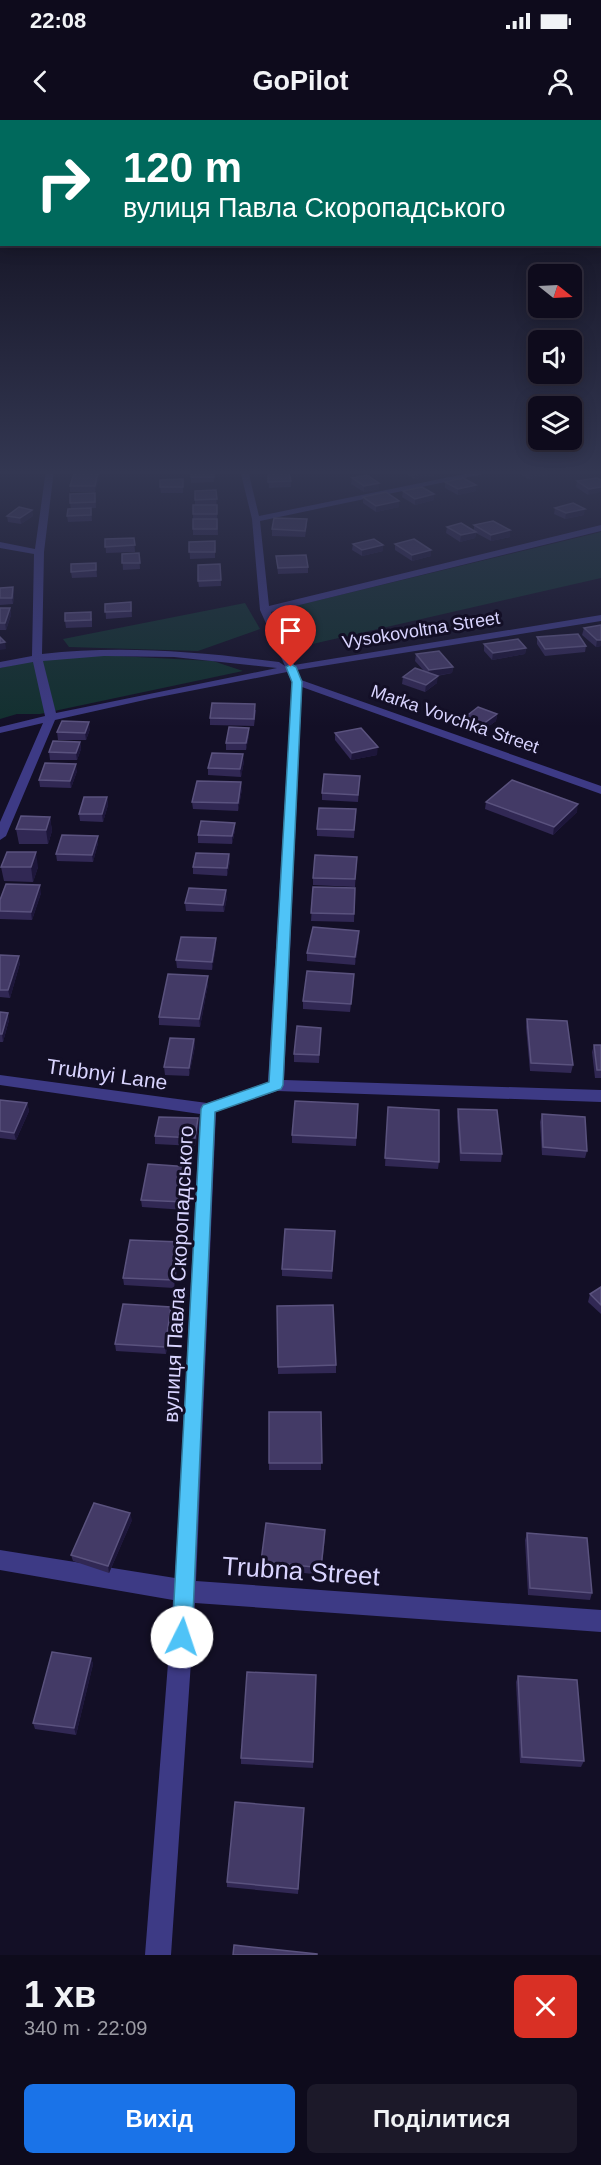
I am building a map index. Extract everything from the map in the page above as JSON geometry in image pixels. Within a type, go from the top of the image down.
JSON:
[{"type":"street","points":[[0,836],[51,717],[37,657],[39,556]]},
{"type":"street","points":[[260,556],[265,610],[294,675],[276,1085],[601,1096]]},
{"type":"street","points":[[265,610],[488,556]]},
{"type":"street","name":"Vysokovoltna Street","points":[[0,730],[51,717],[601,618]]},
{"type":"street","points":[[0,665],[37,657],[100,652],[198,656],[294,675]]},
{"type":"street","name":"Marka Vovchka Street","points":[[294,675],[601,790]]},
{"type":"street","name":"Trubnyi Lane","points":[[0,1080],[208,1109]]},
{"type":"street","name":"вулиця Павла Скоропадського","points":[[158,1955],[185,1591],[208,1109],[276,1085]]},
{"type":"street","name":"Trubna Street","points":[[0,1560],[185,1591],[601,1621]]},
{"type":"green space","points":[[503,556],[601,556],[601,578],[295,648],[278,616],[286,608]]},
{"type":"green space","points":[[245,603],[260,629],[198,651],[69,647],[63,639]]},
{"type":"green space","points":[[99,655],[213,661],[243,671],[40,714],[17,714],[0,719],[0,668],[42,658]]},
{"type":"building","points":[[122,556],[139,556],[140,563],[122,563]]},
{"type":"building","points":[[276,556],[306,556],[308,567],[278,568]]},
{"type":"building","points":[[96,563],[96,570],[71,572],[71,564]]},
{"type":"building","points":[[220,564],[221,580],[198,581],[198,565]]},
{"type":"building","points":[[13,587],[12,598],[0,598],[0,588]]},
{"type":"building","points":[[131,602],[131,611],[105,612],[105,604]]},
{"type":"building","points":[[0,608],[10,608],[5,623],[0,623]]},
{"type":"building","points":[[91,612],[91,620],[65,621],[65,613]]},
{"type":"building","points":[[601,625],[601,640],[597,640],[584,628]]},
{"type":"building","points":[[578,634],[586,646],[545,649],[537,637]]},
{"type":"building","points":[[518,639],[526,648],[493,653],[484,644]]},
{"type":"building","points":[[439,651],[453,667],[429,670],[416,654]]},
{"type":"building","points":[[415,668],[438,676],[426,685],[403,677]]},
{"type":"building","points":[[212,703],[255,704],[254,719],[210,718]]},
{"type":"building","points":[[478,707],[497,714],[483,724],[464,718]]},
{"type":"building","points":[[62,721],[89,722],[85,733],[57,732]]},
{"type":"building","points":[[229,727],[249,728],[246,743],[226,743]]},
{"type":"building","points":[[361,728],[378,747],[352,753],[335,733]]},
{"type":"building","points":[[53,741],[80,742],[76,753],[49,752]]},
{"type":"building","points":[[212,753],[243,754],[240,769],[208,768]]},
{"type":"building","points":[[45,763],[76,764],[70,781],[39,780]]},
{"type":"building","points":[[324,774],[360,776],[358,795],[322,793]]},
{"type":"building","points":[[512,780],[578,804],[554,827],[486,802]]},
{"type":"building","points":[[197,781],[241,782],[238,803],[192,802]]},
{"type":"building","points":[[84,797],[107,797],[102,814],[79,814]]},
{"type":"building","points":[[319,808],[356,809],[354,830],[317,829]]},
{"type":"building","points":[[21,816],[50,817],[46,830],[16,829]]},
{"type":"building","points":[[201,821],[235,823],[232,836],[198,835]]},
{"type":"building","points":[[62,835],[98,836],[92,855],[56,854]]},
{"type":"building","points":[[7,852],[36,852],[31,867],[1,867]]},
{"type":"building","points":[[196,853],[229,854],[227,868],[193,867]]},
{"type":"building","points":[[315,855],[357,857],[355,879],[313,878]]},
{"type":"building","points":[[6,884],[40,885],[31,912],[0,911],[0,900]]},
{"type":"building","points":[[313,887],[355,888],[354,914],[311,913]]},
{"type":"building","points":[[189,888],[226,890],[223,905],[185,903]]},
{"type":"building","points":[[313,927],[359,931],[355,957],[307,953]]},
{"type":"building","points":[[181,937],[216,938],[212,962],[176,960]]},
{"type":"building","points":[[0,955],[19,956],[8,990],[0,990]]},
{"type":"building","points":[[307,971],[354,974],[351,1004],[303,1001]]},
{"type":"building","points":[[168,974],[208,976],[199,1019],[159,1017]]},
{"type":"building","points":[[0,1012],[8,1013],[2,1034],[0,1034]]},
{"type":"building","points":[[527,1019],[567,1021],[573,1065],[531,1063]]},
{"type":"building","points":[[297,1026],[321,1028],[319,1055],[294,1054]]},
{"type":"building","points":[[170,1038],[194,1039],[189,1068],[164,1067]]},
{"type":"building","points":[[594,1045],[601,1045],[601,1070],[597,1070]]},
{"type":"building","points":[[0,1100],[27,1103],[14,1133],[0,1131]]},
{"type":"building","points":[[295,1101],[358,1104],[356,1138],[292,1135]]},
{"type":"building","points":[[388,1107],[439,1110],[439,1162],[385,1158]]},
{"type":"building","points":[[458,1109],[497,1110],[502,1154],[461,1153]]},
{"type":"building","points":[[542,1114],[585,1117],[587,1151],[543,1147]]},
{"type":"building","points":[[159,1117],[198,1118],[195,1138],[155,1136]]},
{"type":"building","points":[[148,1164],[190,1167],[184,1202],[141,1200]]},
{"type":"building","points":[[285,1229],[335,1231],[332,1271],[282,1269]]},
{"type":"building","points":[[130,1240],[180,1242],[174,1280],[123,1278]]},
{"type":"building","points":[[601,1287],[601,1305],[590,1294]]},
{"type":"building","points":[[123,1304],[171,1307],[165,1347],[115,1344]]},
{"type":"building","points":[[333,1305],[336,1365],[278,1367],[277,1306]]},
{"type":"building","points":[[269,1412],[321,1412],[322,1463],[269,1463]]},
{"type":"building","points":[[94,1503],[130,1513],[108,1566],[71,1555]]},
{"type":"building","points":[[266,1523],[325,1530],[321,1568],[261,1561]]},
{"type":"building","points":[[527,1533],[587,1538],[592,1593],[530,1588]]},
{"type":"building","points":[[52,1652],[91,1658],[74,1728],[33,1723]]},
{"type":"building","points":[[247,1672],[316,1675],[313,1762],[241,1758]]},
{"type":"building","points":[[518,1676],[577,1680],[584,1761],[522,1757]]},
{"type":"building","points":[[235,1802],[304,1808],[298,1889],[227,1882]]},
{"type":"building","points":[[234,1945],[317,1954],[317,1955],[233,1955]]},
{"type":"route","points":[[182,1637],[208,1109],[276,1085],[297,682],[291,667]]}]
